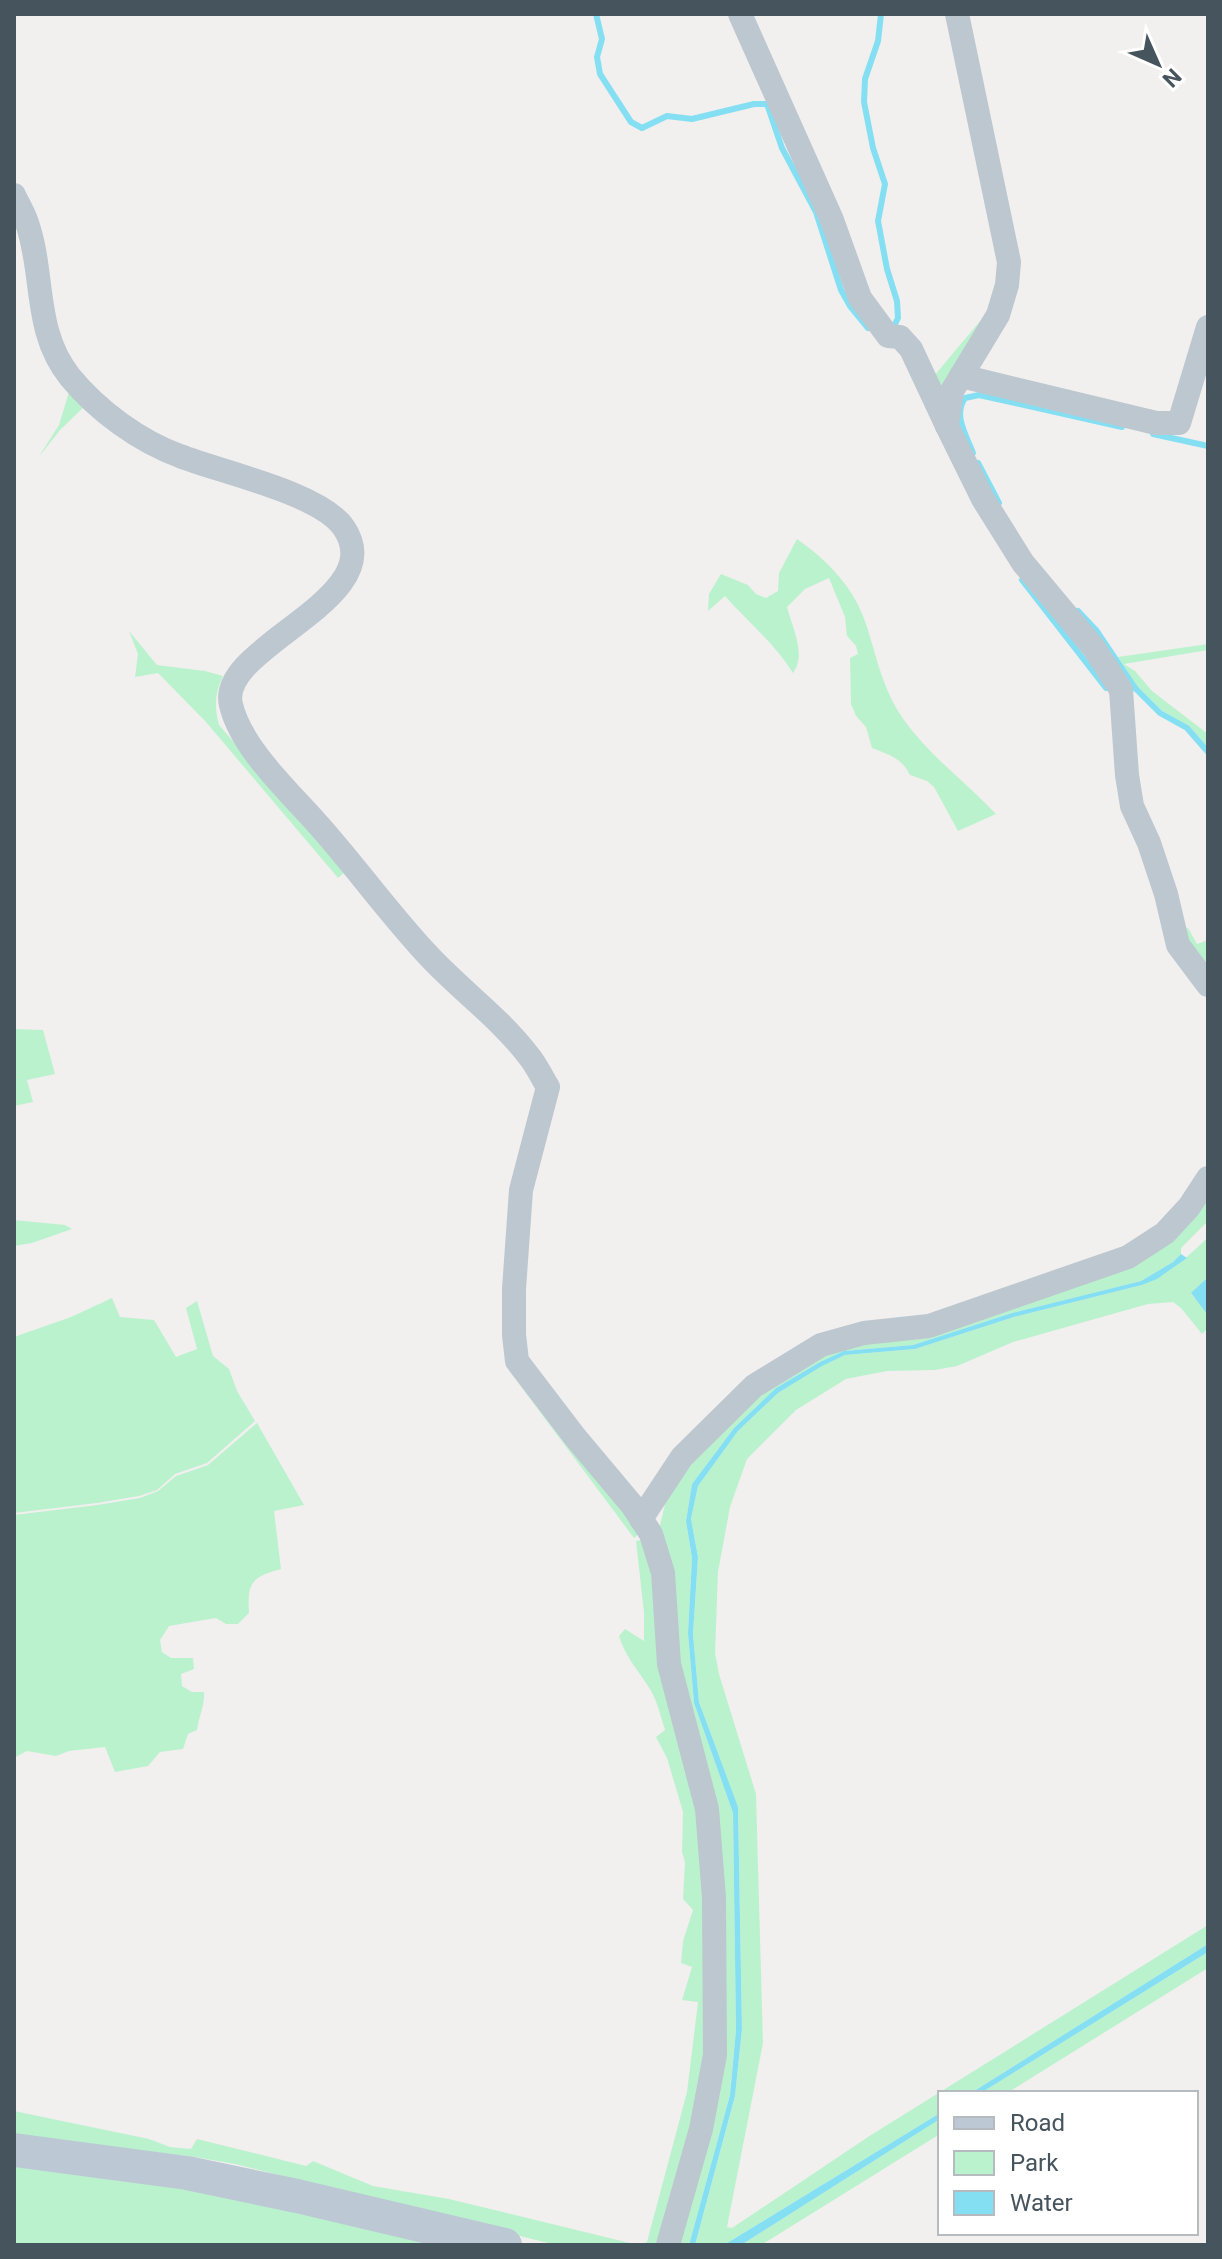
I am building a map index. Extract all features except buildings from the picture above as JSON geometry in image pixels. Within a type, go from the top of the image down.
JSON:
[{"type":"main road","points":[[14,2150],[187,2173],[505,2245]]},
{"type":"street","points":[[740,14],[832,220],[860,298],[888,336],[900,337],[911,349],[983,499],[1023,563],[1094,648],[1121,690],[1132,806],[1153,856],[1178,945],[1208,985]]},
{"type":"street","points":[[947,426],[952,391],[998,315],[1007,285],[1009,262],[957,14]]},
{"type":"street","points":[[14,195],[28,224],[42,319],[51,349],[71,377],[134,434],[178,456],[319,506],[341,523],[350,538],[352,558],[348,574],[333,592],[236,677],[230,701],[236,722],[273,774],[427,954],[529,1055],[548,1087],[521,1190],[514,1289],[517,1361],[651,1534],[663,1573],[669,1664],[707,1809],[714,1898],[715,2055],[701,2129],[668,2245]]},
{"type":"street","points":[[961,376],[1156,423],[1179,423],[1208,327]]},
{"type":"street","points":[[641,1519],[682,1457],[754,1386],[821,1345],[864,1333],[929,1326],[1128,1257],[1165,1233],[1189,1207],[1208,1178]]},
{"type":"green space","points":[[986,314],[947,394],[934,376]]},
{"type":"green space","points":[[71,385],[88,403],[60,430],[38,458],[59,425]]},
{"type":"green space","points":[[797,539],[829,566],[855,598],[887,690],[908,726],[996,814],[958,831],[934,787],[910,775],[894,757],[872,748],[866,727],[851,704],[850,658],[858,654],[856,646],[847,636],[845,617],[829,578],[805,589],[787,607],[799,649],[793,673],[770,643],[725,596],[708,611],[709,594],[721,574],[748,585],[756,594],[766,598],[778,591],[779,573]]},
{"type":"green space","points":[[129,631],[157,665],[223,676],[216,700],[219,725],[346,871],[338,878],[206,722],[158,673],[135,677],[138,654]]},
{"type":"green space","points":[[1208,644],[1208,650],[1124,664],[1135,671],[1152,691],[1208,734],[1208,747],[1190,727],[1161,710],[1137,686],[1118,657]]},
{"type":"green space","points":[[1188,928],[1197,944],[1208,940],[1208,979],[1181,930]]},
{"type":"green space","points":[[14,1029],[43,1030],[55,1074],[27,1080],[33,1102],[14,1106]]},
{"type":"green space","points":[[1208,1189],[1208,1221],[1181,1248],[1181,1254],[1173,1262],[1141,1281],[1012,1313],[913,1345],[845,1351],[820,1362],[776,1388],[734,1428],[692,1484],[686,1521],[692,1558],[688,1633],[694,1703],[733,1813],[736,2030],[730,2095],[689,2245],[674,2245],[721,2056],[686,1720],[659,1530],[665,1504],[694,1458],[740,1407],[823,1349],[1078,1283]]},
{"type":"green space","points":[[14,1220],[65,1225],[72,1229],[14,1246]]},
{"type":"green space","points":[[1208,1237],[1208,1277],[1191,1294],[1208,1312],[1208,1328],[1202,1334],[1173,1302],[1148,1304],[1013,1342],[957,1366],[935,1370],[887,1371],[846,1379],[796,1410],[747,1459],[730,1507],[718,1572],[715,1653],[756,1794],[763,2043],[727,2227],[732,2228],[938,2093],[938,2114],[724,2245],[695,2245],[735,2096],[742,2029],[738,1808],[699,1702],[693,1634],[698,1557],[691,1519],[698,1486],[738,1431],[778,1393],[821,1366],[845,1355],[915,1349],[1014,1317],[1142,1285],[1161,1276]]},
{"type":"green space","points":[[112,1298],[120,1317],[154,1320],[176,1357],[197,1349],[186,1308],[197,1301],[213,1356],[229,1369],[237,1391],[255,1421],[207,1463],[175,1474],[157,1490],[97,1503],[14,1513],[14,1337],[71,1317]]},
{"type":"green space","points":[[508,1369],[517,1371],[642,1531],[634,1538]]},
{"type":"green space","points":[[257,1423],[304,1505],[274,1511],[281,1569],[253,1582],[249,1594],[249,1613],[238,1624],[226,1624],[216,1618],[169,1626],[160,1640],[162,1652],[171,1658],[193,1658],[194,1669],[181,1674],[182,1686],[192,1692],[204,1692],[197,1730],[188,1734],[183,1749],[160,1752],[148,1766],[115,1772],[105,1747],[69,1751],[56,1756],[27,1751],[14,1758],[14,1515],[140,1498],[158,1491],[176,1476],[208,1465]]},
{"type":"green space","points":[[645,1539],[650,1561],[660,1673],[702,1825],[706,2038],[694,2112],[660,2245],[638,2245],[647,2242],[687,2092],[698,2002],[682,2000],[692,1967],[681,1963],[683,1941],[693,1910],[683,1899],[683,1812],[667,1758],[656,1737],[665,1730],[656,1702],[619,1636],[625,1629],[644,1641],[636,1541]]},
{"type":"green space","points":[[1208,1925],[1208,1944],[974,2091],[942,2091]]},
{"type":"green space","points":[[1208,1952],[1208,1968],[1010,2091],[984,2091]]},
{"type":"green space","points":[[14,2111],[149,2139],[170,2147],[191,2149],[197,2139],[306,2166],[313,2161],[373,2186],[449,2199],[638,2245],[556,2245],[235,2164],[14,2135]]},
{"type":"green space","points":[[938,2120],[938,2135],[761,2245],[741,2245]]},
{"type":"green space","points":[[14,2157],[162,2177],[471,2245],[14,2245]]},
{"type":"water","points":[[1181,1254],[1187,1258],[1157,1279],[1142,1285],[1014,1317],[915,1349],[845,1355],[822,1366],[778,1393],[738,1431],[698,1486],[691,1519],[698,1557],[693,1634],[699,1702],[738,1807],[742,2029],[735,2096],[695,2245],[689,2245],[730,2095],[736,2030],[733,1813],[694,1703],[688,1633],[692,1558],[686,1521],[692,1484],[734,1428],[776,1388],[820,1362],[844,1351],[913,1345],[1012,1313],[1141,1281]]},
{"type":"water","points":[[1208,1277],[1208,1312],[1207,1314],[1191,1293]]},
{"type":"water","points":[[1208,1944],[1208,1952],[984,2091],[974,2091]]},
{"type":"water","points":[[938,2114],[938,2120],[741,2245],[724,2245]]},
{"type":"waterway","points":[[596,14],[602,39],[597,57],[600,74],[631,122],[642,128],[667,116],[692,119],[754,104],[767,104],[782,148],[816,212],[841,290],[868,328]]},
{"type":"waterway","points":[[881,14],[878,41],[865,79],[864,102],[873,148],[885,184],[878,221],[897,301],[898,318],[891,332]]},
{"type":"waterway","points":[[973,453],[960,411],[965,398],[979,395],[1122,427]]},
{"type":"waterway","points":[[1153,434],[1208,446]]},
{"type":"waterway","points":[[978,463],[999,503]]},
{"type":"waterway","points":[[1022,580],[1106,688]]},
{"type":"waterway","points":[[1078,611],[1096,630],[1135,688]]},
{"type":"waterway","points":[[1127,689],[1135,688],[1160,713],[1187,728],[1208,752]]}]
